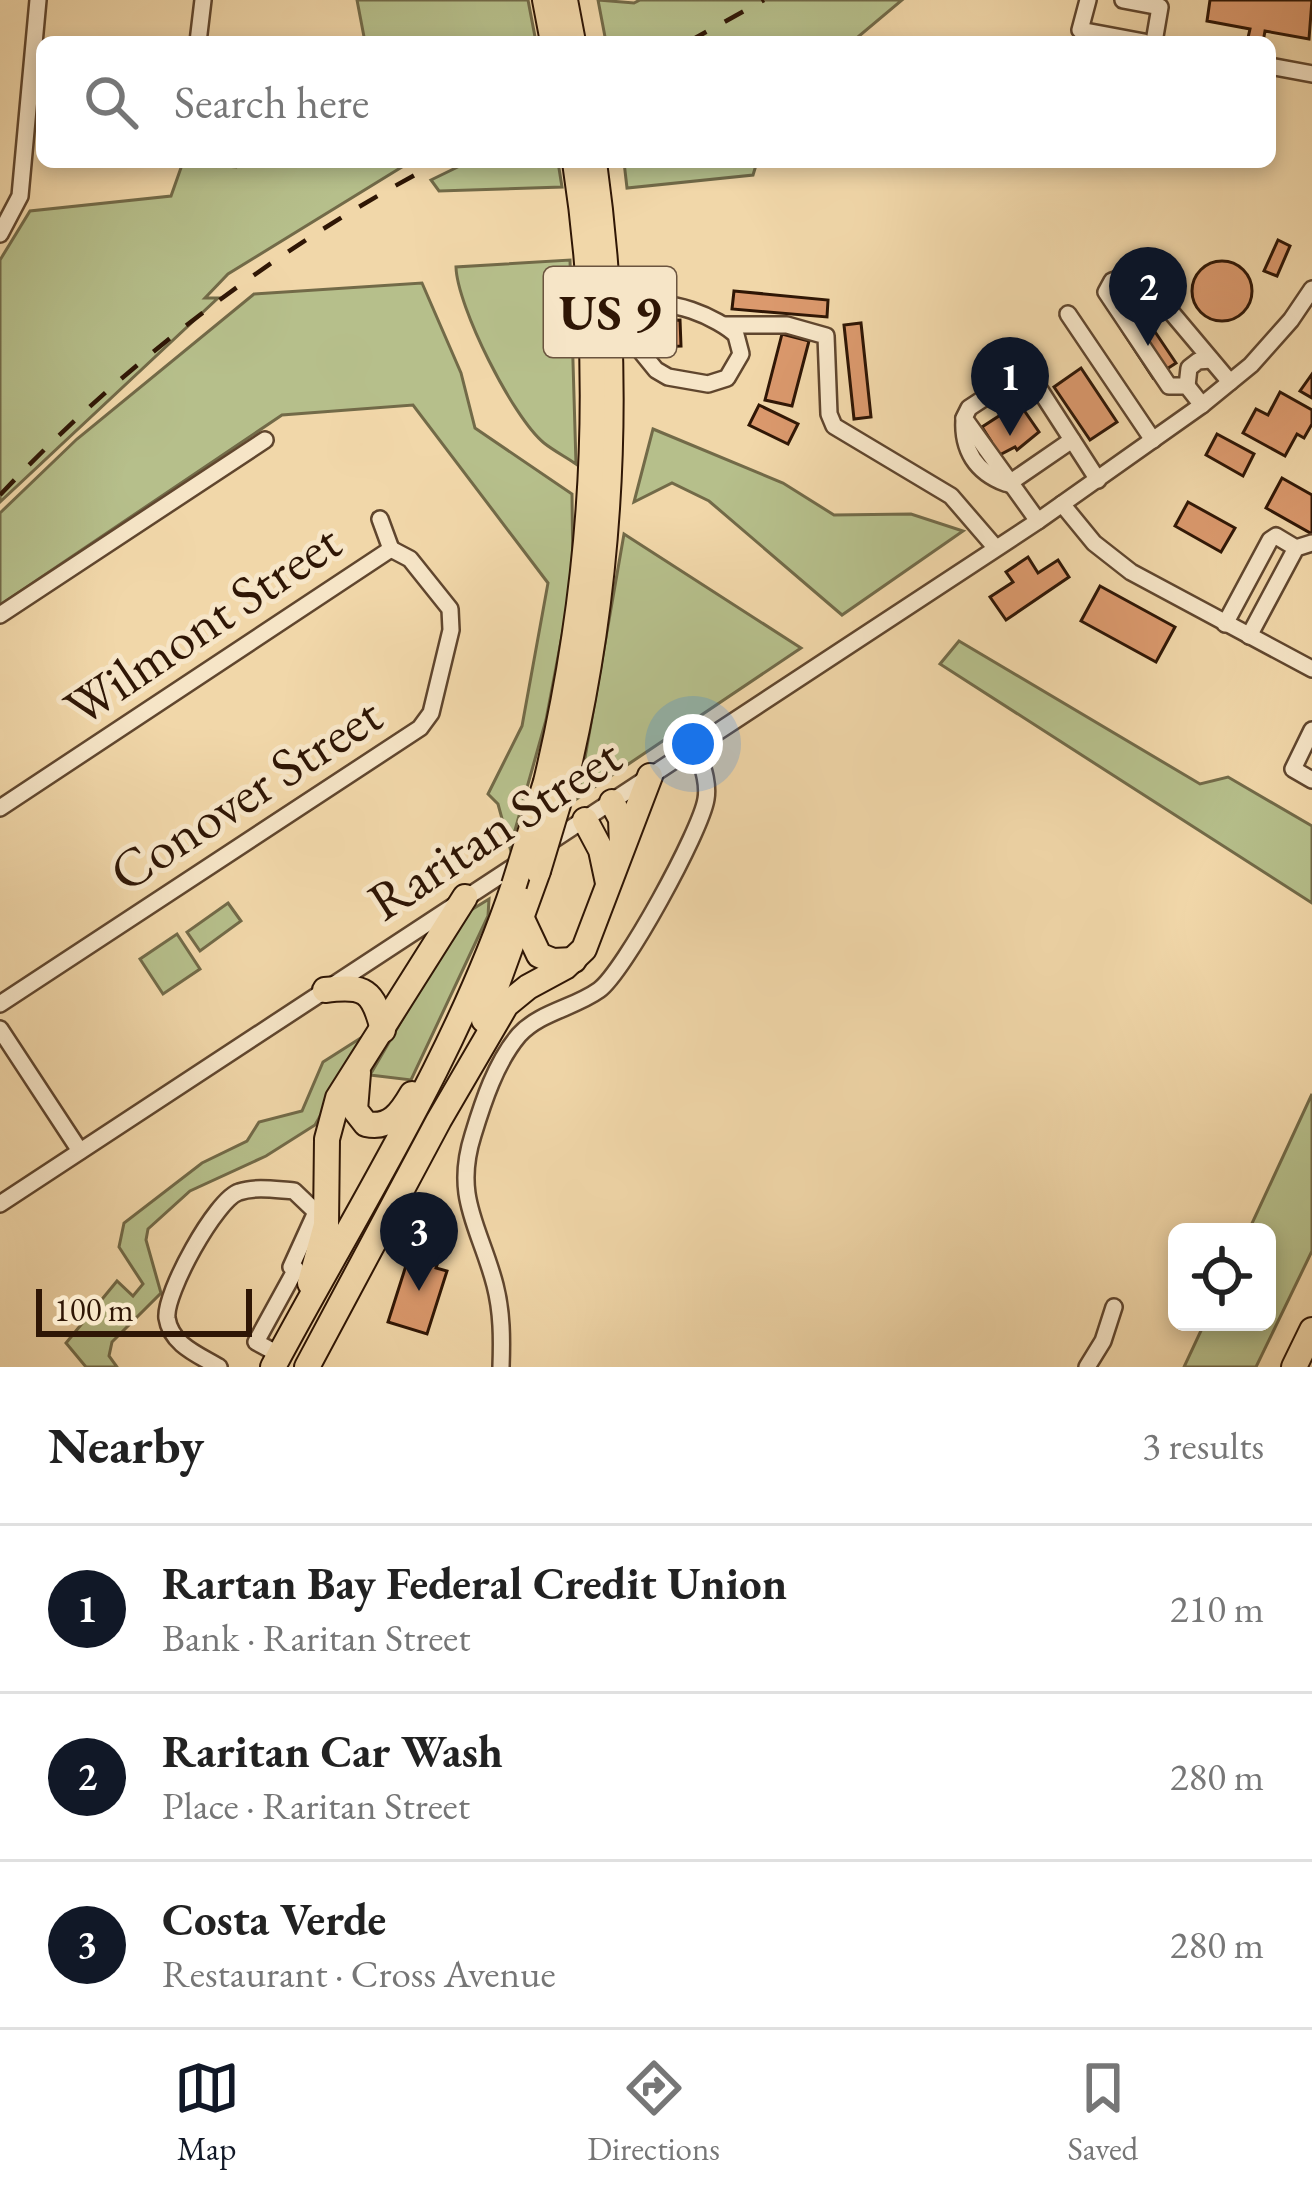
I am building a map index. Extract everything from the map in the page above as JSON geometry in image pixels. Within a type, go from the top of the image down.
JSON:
[{"type":"highway","points":[[545,0],[562,36]]},
{"type":"highway","points":[[562,36],[565,0]]},
{"type":"highway","name":"US 9","points":[[576,168],[603,456]]},
{"type":"highway","name":"US 9","points":[[307,1367],[453,1094],[523,921],[538,871],[569,681],[596,555],[603,456],[621,339],[595,168]]},
{"type":"highway","points":[[453,1094],[511,999],[574,960],[589,942],[650,776]]},
{"type":"highway","name":"US 9","points":[[276,1361],[360,1215],[456,1032],[556,780]]},
{"type":"highway","points":[[611,802],[621,819],[622,848]]},
{"type":"highway","points":[[585,820],[602,850],[608,883]]},
{"type":"highway","points":[[293,1330],[320,1224],[329,1127],[338,1098],[465,897]]},
{"type":"highway","points":[[523,921],[539,955],[553,961],[574,960]]},
{"type":"highway","points":[[325,990],[365,991],[375,1004],[383,1030]]},
{"type":"highway","points":[[359,1070],[354,1103],[358,1115],[372,1125],[385,1124],[403,1109],[456,1032]]},
{"type":"highway","points":[[1294,1367],[1312,1330]]},
{"type":"street","points":[[0,234],[20,196],[38,0]]},
{"type":"street","points":[[199,36],[202,0]]},
{"type":"street","points":[[1088,0],[1080,30],[1112,36]]},
{"type":"street","points":[[1123,0],[1160,7],[1155,36]]},
{"type":"street","points":[[1276,67],[1312,74]]},
{"type":"street","points":[[1187,386],[1169,386],[1106,292],[1107,285],[1121,278],[1145,281],[1230,382]]},
{"type":"street","name":"Raritan Street","points":[[0,1204],[1038,521],[1230,382],[1271,343],[1311,293]]},
{"type":"street","points":[[653,307],[702,311],[736,335],[741,354],[727,378],[708,385],[668,377],[621,339],[653,307]]},
{"type":"street","points":[[1067,314],[1153,440]]},
{"type":"street","points":[[725,325],[787,326],[826,336],[829,414],[834,426],[951,496],[995,547]]},
{"type":"street","points":[[1202,405],[1187,386],[1189,368],[1198,361],[1210,361]]},
{"type":"street","points":[[1038,521],[964,418],[969,408],[1027,370],[1097,480]]},
{"type":"street","points":[[0,615],[265,440]]},
{"type":"street","points":[[1008,484],[1072,440]]},
{"type":"street","points":[[1062,504],[1107,556],[1308,666]]},
{"type":"street","points":[[380,519],[391,549]]},
{"type":"street","points":[[1226,624],[1270,540],[1276,536],[1304,546],[1249,636]]},
{"type":"street","name":"Wilmont Street","points":[[0,808],[391,549]]},
{"type":"street","name":"Conover Street","points":[[0,1004],[420,728],[431,713],[451,630],[450,609],[410,559],[391,549]]},
{"type":"street","points":[[1312,730],[1293,769],[1312,780]]},
{"type":"street","points":[[501,1367],[495,1287],[465,1200],[464,1176],[472,1138],[500,1065],[519,1035],[539,1019],[598,991],[631,952],[704,809],[706,782],[696,746]]},
{"type":"street","points":[[0,1029],[80,1151]]},
{"type":"street","points":[[219,1367],[175,1339],[167,1318],[174,1291],[224,1201],[236,1192],[295,1191],[316,1212],[320,1224]]},
{"type":"street","points":[[276,1361],[256,1342],[304,1273]]},
{"type":"street","points":[[1087,1367],[1114,1307]]},
{"type":"green space","points":[[357,0],[528,0],[535,36],[364,36]]},
{"type":"green space","points":[[598,0],[902,0],[859,36],[605,36]]},
{"type":"green space","points":[[181,168],[400,168],[228,274],[205,298],[218,298],[0,502],[0,260],[30,211],[171,196]]},
{"type":"green space","points":[[456,168],[559,168],[562,187],[439,191],[431,180]]},
{"type":"green space","points":[[625,168],[755,168],[753,175],[627,188]]},
{"type":"green space","points":[[570,260],[576,464],[544,443],[517,410],[476,333],[456,267]]},
{"type":"green space","points":[[422,283],[461,373],[475,428],[572,494],[573,578],[546,720],[510,848],[498,804],[488,794],[522,726],[548,583],[413,405],[282,415],[0,605],[0,513],[77,439],[254,294]]},
{"type":"green space","points":[[653,429],[783,483],[834,515],[911,514],[963,531],[842,615],[709,501],[672,483],[634,502]]},
{"type":"green space","points":[[624,534],[801,648],[578,798]]},
{"type":"green space","points":[[959,641],[1200,784],[1228,777],[1312,826],[1312,903],[940,664]]},
{"type":"green space","points":[[489,899],[488,916],[411,1080],[370,1075],[463,915]]},
{"type":"green space","points":[[228,903],[241,921],[200,951],[187,932]]},
{"type":"green space","points":[[177,934],[200,969],[163,994],[140,959]]},
{"type":"green space","points":[[367,1034],[315,1125],[266,1156],[190,1191],[148,1229],[146,1240],[161,1293],[112,1342],[109,1356],[117,1367],[86,1367],[66,1343],[117,1281],[133,1296],[143,1284],[119,1247],[124,1223],[202,1163],[247,1141],[259,1122],[302,1111],[323,1062]]},
{"type":"green space","points":[[1312,1094],[1312,1251],[1276,1326],[1276,1223],[1252,1223]]},
{"type":"green space","points":[[1201,1331],[1273,1331],[1256,1367],[1184,1367]]},
{"type":"building","points":[[1210,0],[1312,0],[1309,39],[1265,31],[1264,36],[1248,36],[1250,29],[1207,21]]},
{"type":"building","points":[[1278,240],[1290,246],[1277,276],[1264,271]]},
{"type":"building","points":[[1222,261],[1243,270],[1252,291],[1243,312],[1222,321],[1201,312],[1192,291],[1201,270]]},
{"type":"building","points":[[734,291],[828,300],[827,317],[732,309]]},
{"type":"building","points":[[1143,314],[1176,363],[1153,378],[1121,329]]},
{"type":"building","points":[[680,320],[681,346],[656,347],[655,321]]},
{"type":"building","points":[[861,323],[871,417],[854,419],[844,325]]},
{"type":"building","points":[[782,334],[809,341],[792,406],[765,400]]},
{"type":"building","points":[[1081,368],[1117,422],[1090,440],[1054,387]]},
{"type":"building","points":[[1312,374],[1312,398],[1300,391]]},
{"type":"building","points":[[1280,392],[1312,410],[1312,424],[1304,438],[1297,434],[1285,456],[1243,433],[1256,409],[1268,415]]},
{"type":"building","points":[[1019,403],[1039,432],[1017,450],[986,462],[978,450],[991,441],[982,427]]},
{"type":"building","points":[[759,405],[798,424],[788,444],[749,425]]},
{"type":"building","points":[[1217,434],[1254,454],[1243,476],[1206,455]]},
{"type":"building","points":[[1282,478],[1312,495],[1312,534],[1266,508]]},
{"type":"building","points":[[1188,502],[1235,528],[1221,552],[1175,526]]},
{"type":"building","points":[[1028,557],[1038,573],[1058,560],[1069,577],[1006,620],[990,597],[1013,582],[1006,572]]},
{"type":"building","points":[[1100,586],[1175,627],[1156,662],[1081,621]]},
{"type":"building","points":[[410,1253],[438,1262],[436,1268],[447,1271],[427,1334],[388,1322]]},
{"type":"railway","points":[[699,36],[764,0]]},
{"type":"railway","points":[[0,495],[99,399],[206,310],[320,231],[428,168]]},
{"type":"place","name":"Raritan Car Wash","points":[[1148,346]]},
{"type":"place","name":"Rartan Bay Federal Credit Union","points":[[1010,436]]},
{"type":"place","name":"Costa Verde","points":[[419,1291]]}]
